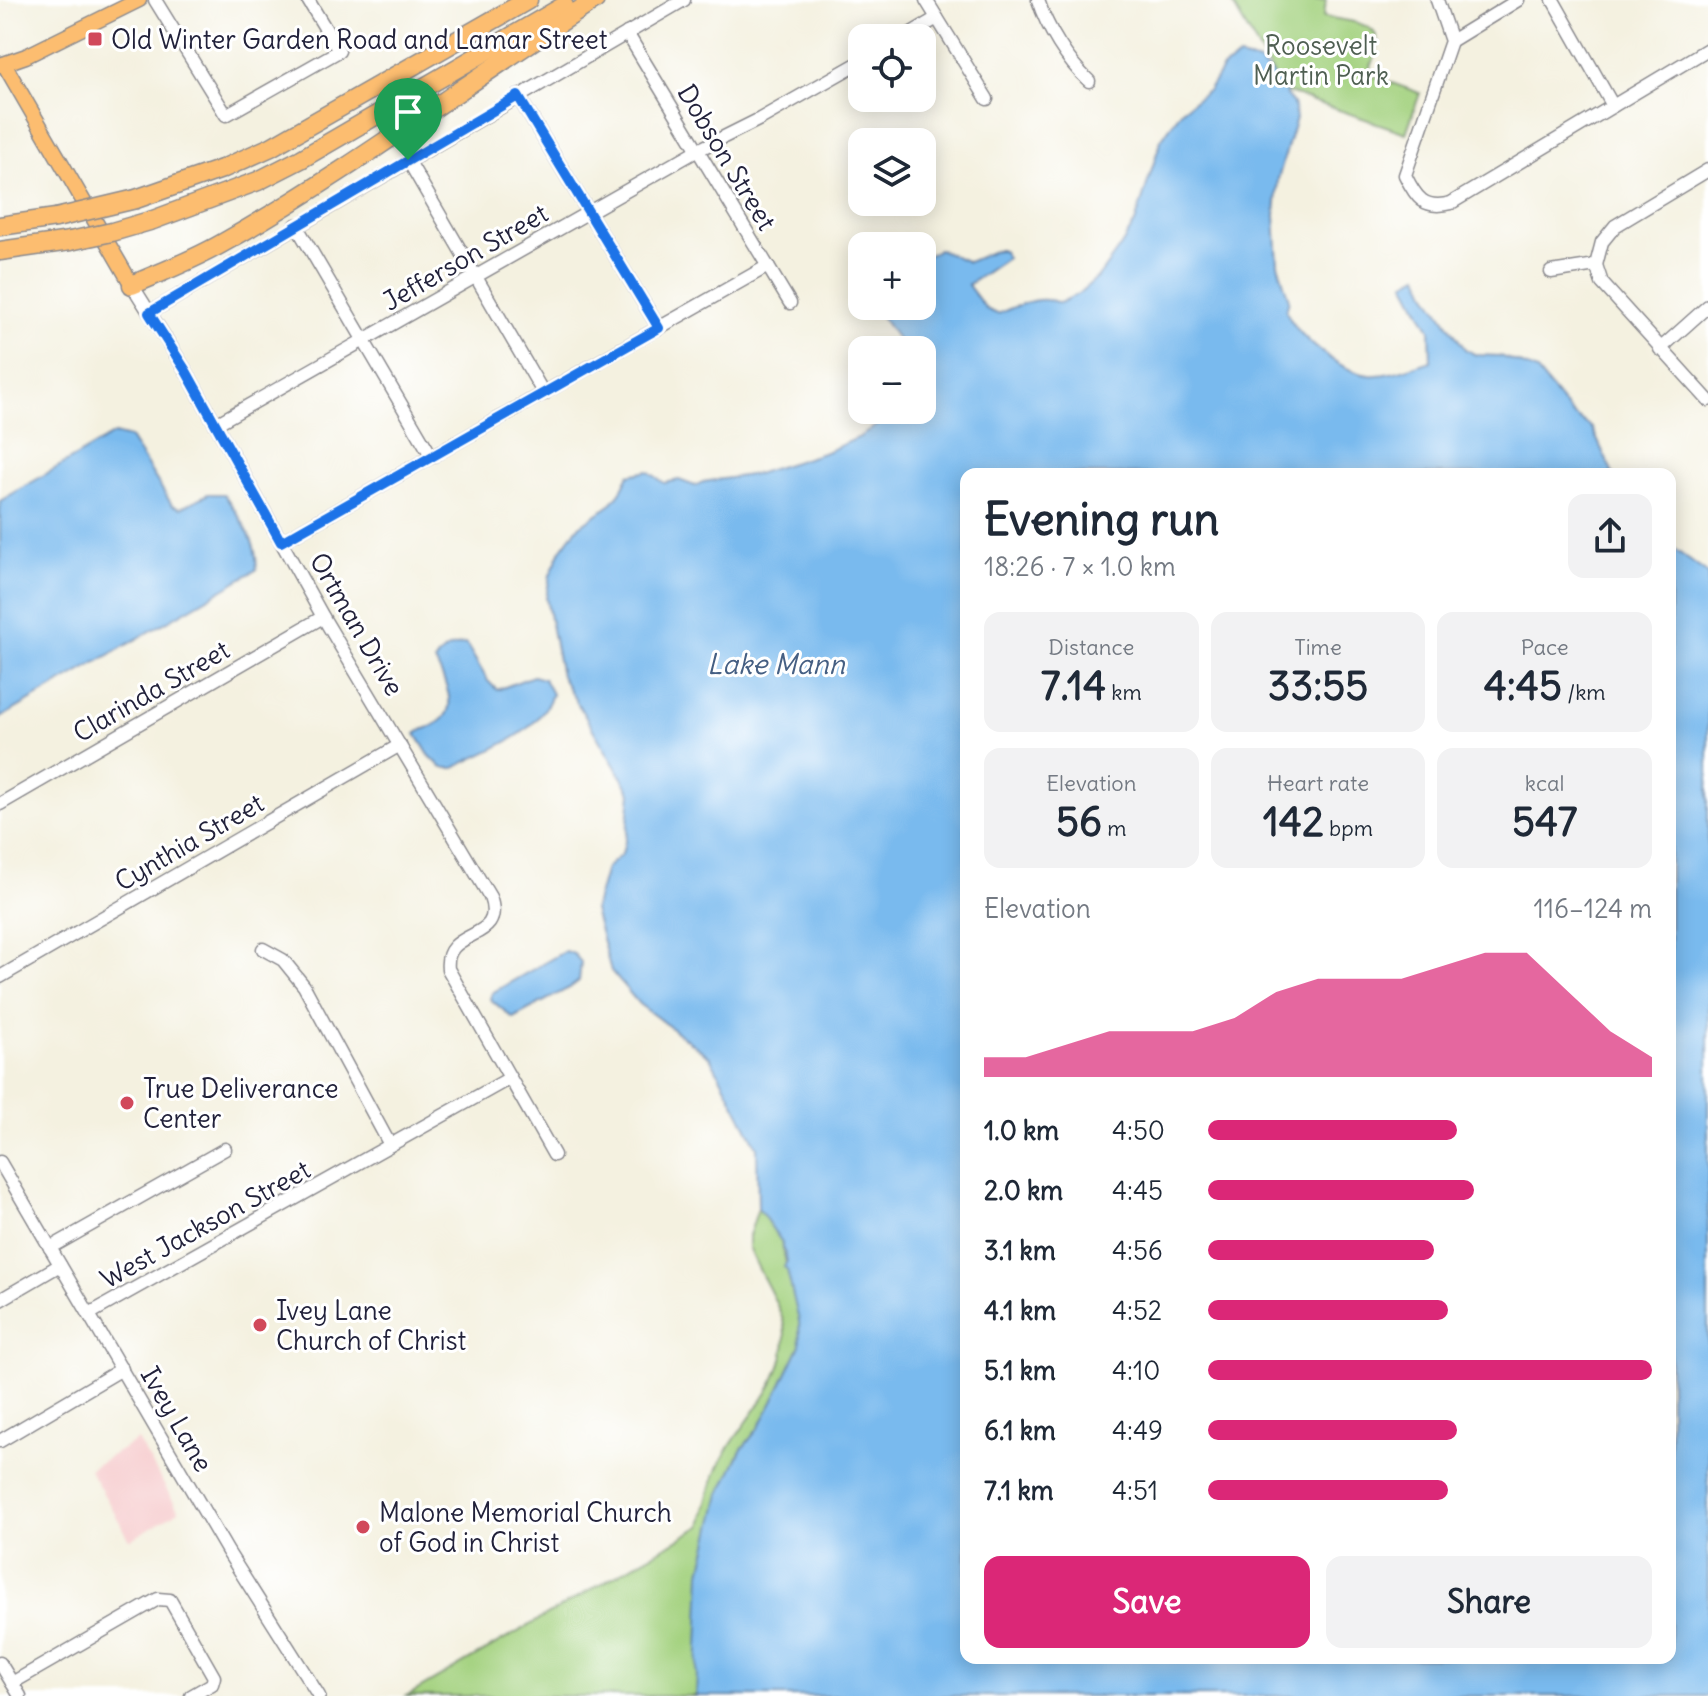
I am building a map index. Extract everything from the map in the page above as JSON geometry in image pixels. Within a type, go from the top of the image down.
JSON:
[{"type":"highway","points":[[0,226],[56,218],[136,199],[222,169],[271,147],[528,0]]},
{"type":"highway","points":[[0,251],[112,232],[244,186],[301,159],[574,0]]},
{"type":"highway","points":[[132,285],[217,246],[290,203],[595,0]]},
{"type":"main road","points":[[1,62],[64,38],[139,0]]},
{"type":"main road","name":"Ortman Drive","points":[[1,62],[132,285]]},
{"type":"street","points":[[155,0],[226,115],[339,51],[308,0]]},
{"type":"street","points":[[149,313],[684,0]]},
{"type":"street","points":[[926,0],[987,99]]},
{"type":"street","points":[[1038,0],[1044,18],[1089,81]]},
{"type":"street","points":[[1437,0],[1451,41]]},
{"type":"street","points":[[1518,0],[1451,41],[1405,175],[1413,192],[1426,204],[1438,206],[1451,203],[1708,49]]},
{"type":"street","points":[[1553,0],[1613,106]]},
{"type":"street","points":[[927,24],[937,18]]},
{"type":"street","name":"Dobson Street","points":[[627,33],[790,303]]},
{"type":"street","name":"Jefferson Street","points":[[216,424],[698,150],[848,69]]},
{"type":"street","points":[[518,96],[659,328]]},
{"type":"street","points":[[408,160],[544,394]]},
{"type":"street","points":[[1708,170],[1615,226],[1602,242],[1596,265],[1602,283],[1708,400]]},
{"type":"street","points":[[296,225],[432,457]]},
{"type":"street","points":[[1551,272],[1596,265]]},
{"type":"street","points":[[281,542],[768,266]]},
{"type":"street","name":"Ortman Drive","points":[[132,285],[216,424],[323,617],[494,907],[493,921],[487,927],[450,950],[448,969],[554,1155]]},
{"type":"street","points":[[1660,349],[1708,306]]},
{"type":"street","name":"Clarinda Street","points":[[0,804],[323,617]]},
{"type":"street","name":"Cynthia Street","points":[[0,977],[400,745]]},
{"type":"street","points":[[263,949],[283,960],[304,986],[390,1145]]},
{"type":"street","name":"West Jackson Street","points":[[89,1314],[510,1078]]},
{"type":"street","points":[[50,1248],[225,1149]]},
{"type":"street","name":"Ivey Lane","points":[[0,1162],[228,1552],[319,1696]]},
{"type":"street","points":[[0,1300],[60,1265]]},
{"type":"street","points":[[0,1441],[122,1369]]},
{"type":"street","points":[[12,1683],[158,1599],[170,1600],[214,1677],[212,1684],[191,1696]]},
{"type":"street","points":[[0,1663],[20,1696]]},
{"type":"shaded area","points":[[138,1440],[179,1511],[130,1540],[89,1469]]},
{"type":"green space","name":"Roosevelt Martin Park","points":[[1230,0],[1326,0],[1324,17],[1371,29],[1378,45],[1367,74],[1420,93],[1406,133],[1283,91]]},
{"type":"green space","points":[[758,1208],[781,1241],[799,1321],[800,1345],[773,1402],[758,1429],[741,1450],[720,1494],[767,1696],[407,1696],[701,1526],[718,1468],[776,1377],[782,1361],[785,1343],[782,1316],[749,1247],[749,1236]]},
{"type":"water","name":"Lake Mann","points":[[1239,57],[1259,62],[1274,76],[1293,104],[1296,118],[1278,179],[1275,215],[1278,264],[1289,300],[1286,311],[1310,342],[1333,360],[1369,375],[1392,373],[1431,361],[1430,330],[1405,283],[1419,275],[1425,290],[1465,349],[1476,355],[1501,356],[1537,371],[1571,413],[1592,428],[1610,468],[960,468],[960,1664],[1676,1664],[1676,550],[1708,574],[1708,1696],[696,1696],[701,1572],[720,1494],[741,1450],[758,1429],[773,1402],[800,1345],[799,1321],[784,1267],[787,1261],[781,1241],[758,1208],[757,1147],[710,1057],[639,1004],[611,971],[594,910],[606,868],[622,854],[631,793],[561,676],[546,598],[550,575],[561,550],[578,527],[610,505],[629,475],[648,471],[664,483],[679,480],[695,486],[756,474],[826,452],[860,437],[878,424],[936,424],[936,336],[895,336],[884,320],[936,320],[936,251],[939,249],[968,262],[1002,250],[1007,258],[968,285],[986,309],[997,314],[1035,300],[1060,303],[1078,294],[1099,276],[1135,223],[1161,140],[1182,110],[1209,90],[1222,69]]},
{"type":"water","points":[[114,434],[130,438],[172,505],[181,508],[208,494],[224,494],[251,540],[256,570],[0,718],[0,501]]},
{"type":"water","points":[[466,644],[488,681],[497,690],[533,676],[544,679],[552,694],[535,721],[511,740],[454,768],[442,768],[429,755],[416,734],[434,725],[447,712],[449,696],[435,661],[448,648]]},
{"type":"water","points":[[565,951],[574,954],[581,962],[579,981],[571,987],[513,1018],[490,999],[492,993]]},
{"type":"place","name":"Old Winter Garden Road and Lamar Street","points":[[95,39]]},
{"type":"place","name":"True Deliverance Center","points":[[127,1103]]},
{"type":"place","name":"Ivey Lane Church of Christ","points":[[260,1325]]},
{"type":"place","name":"Malone Memorial Church of God in Christ","points":[[363,1527]]},
{"type":"route","points":[[518,96],[659,328],[281,542],[186,371],[149,313],[408,160],[518,96]]}]
